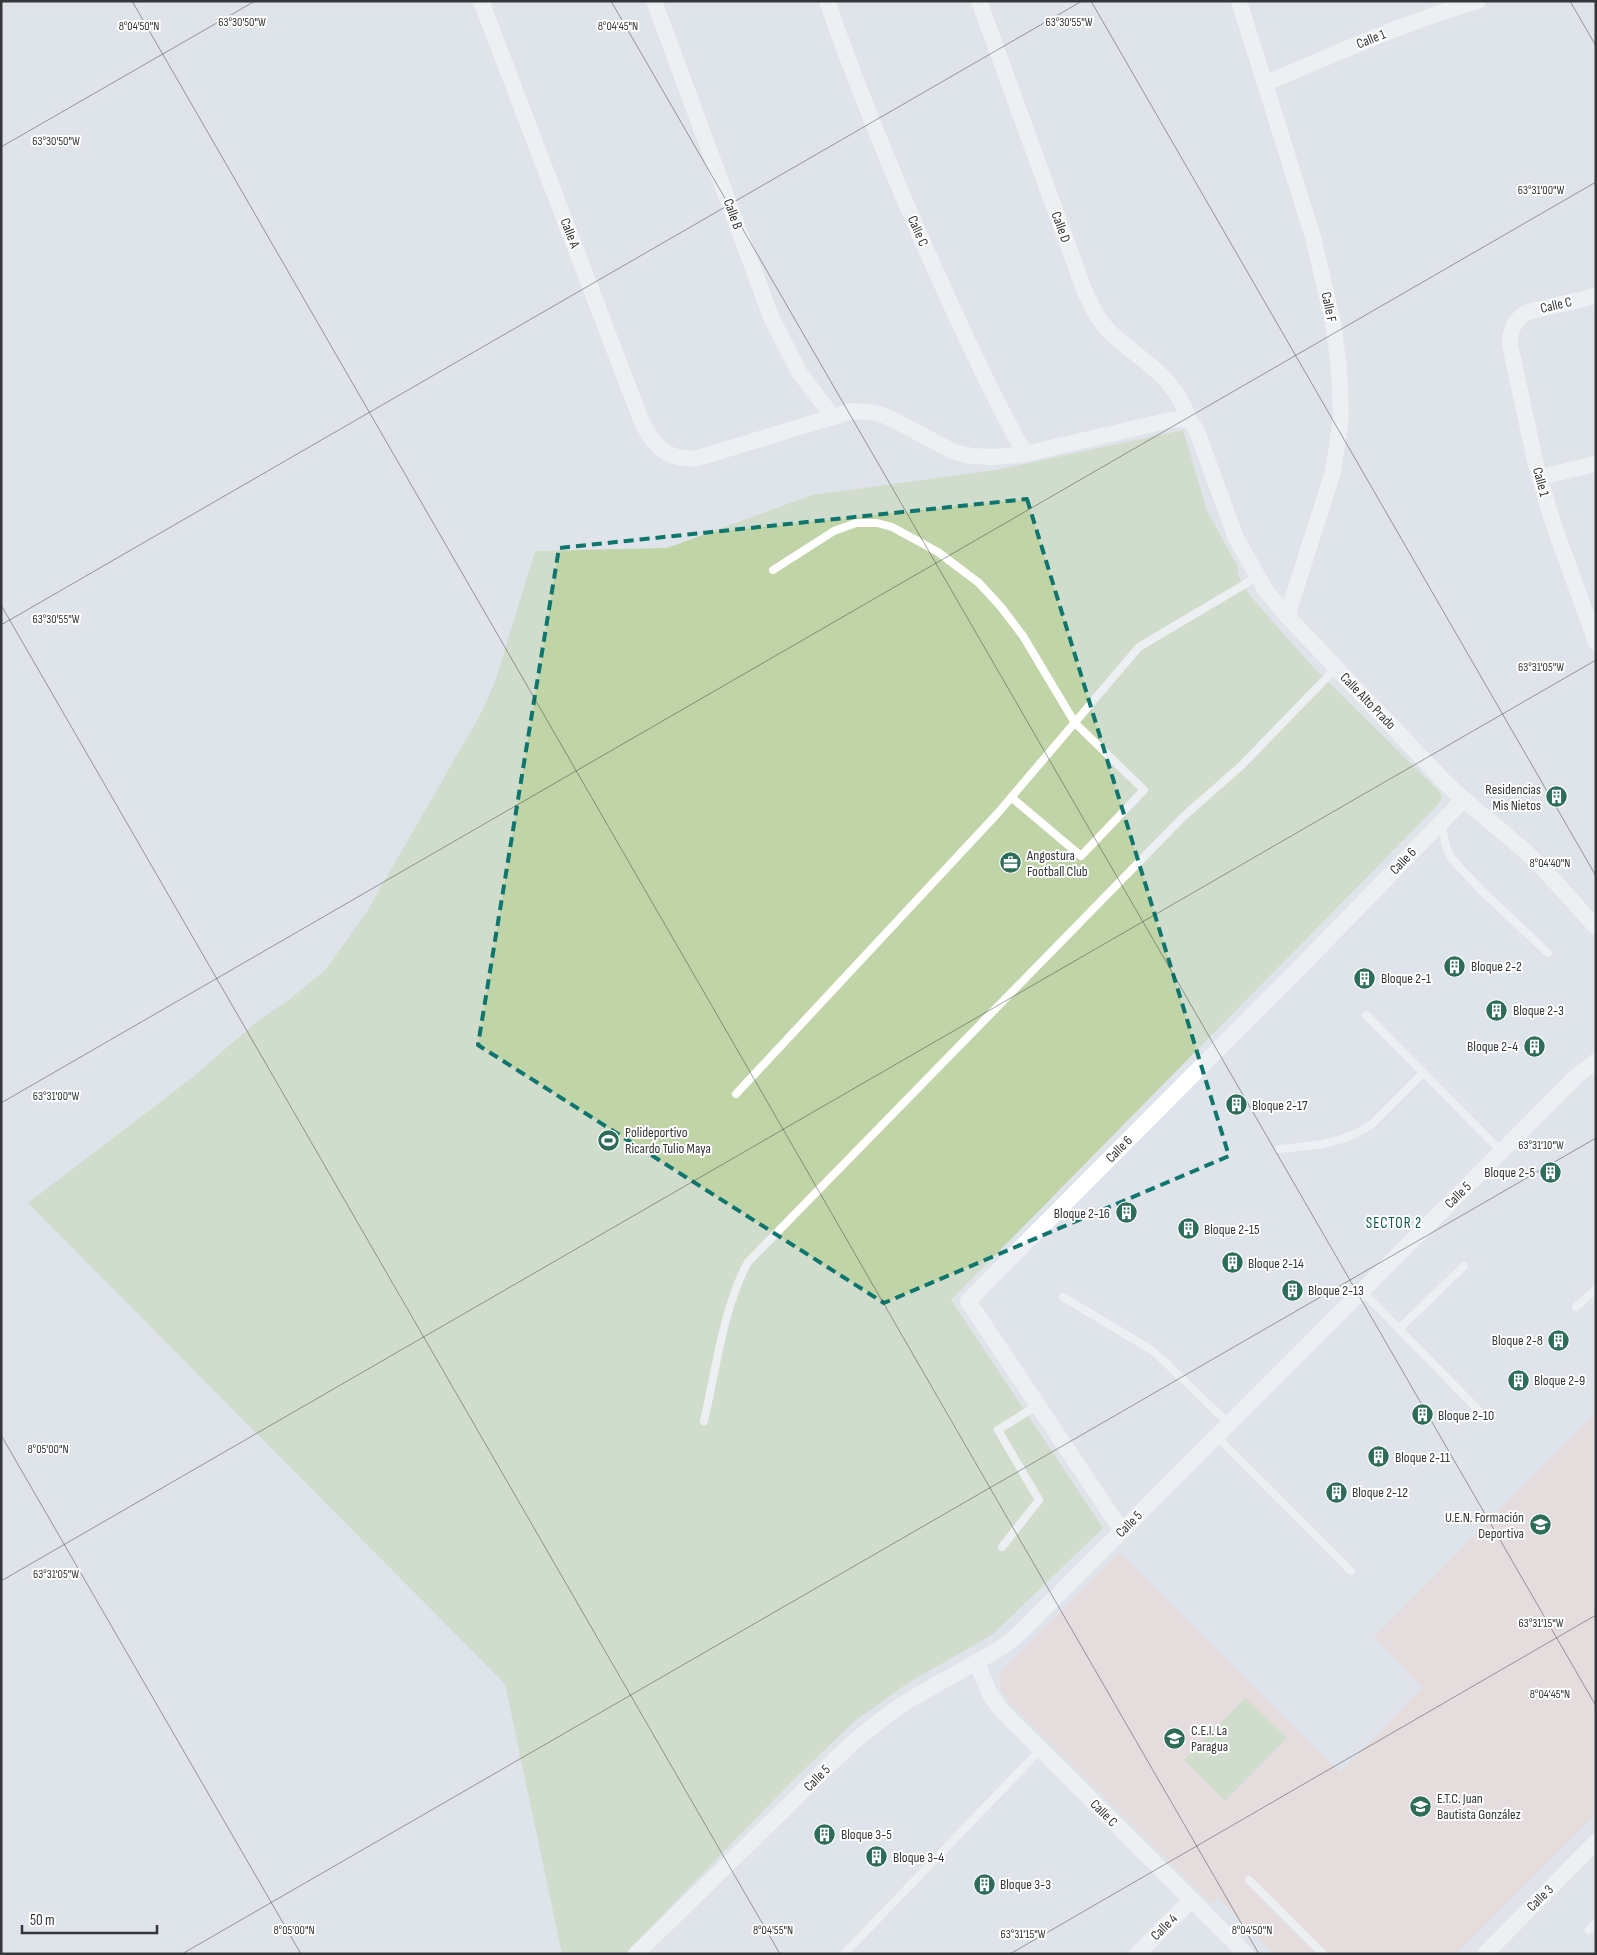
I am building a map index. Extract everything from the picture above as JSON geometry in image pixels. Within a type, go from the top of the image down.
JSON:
[{"type":"street","name":"Calle A","points":[[481,1],[648,435],[659,448],[671,456],[684,460],[698,458],[833,417]]},
{"type":"street","name":"Calle B","points":[[654,1],[771,317],[799,372],[833,417]]},
{"type":"street","name":"Calle C","points":[[827,1],[842,45],[896,181],[962,330],[1025,454]]},
{"type":"street","name":"Calle D","points":[[979,1],[1085,292],[1097,317],[1112,334],[1165,377],[1177,392],[1194,428]]},
{"type":"street","name":"Calle F","points":[[1239,1],[1313,237],[1333,322],[1339,368],[1341,418],[1333,472],[1287,616]]},
{"type":"street","name":"Calle 1","points":[[1266,83],[1445,10],[1478,1]]},
{"type":"street","name":"Calle C","points":[[1518,318],[1535,310],[1596,296]]},
{"type":"street","name":"Calle 1","points":[[1518,318],[1512,328],[1510,345],[1540,477],[1553,523],[1596,642]]},
{"type":"street","points":[[833,417],[852,411],[886,416],[954,452],[972,456],[994,457],[1025,454],[1170,420],[1184,420],[1194,428]]},
{"type":"street","name":"Calle Alto Prado","points":[[1194,428],[1236,538],[1257,577],[1287,616],[1463,800],[1505,833],[1530,856],[1596,927]]},
{"type":"street","points":[[1540,477],[1596,464]]},
{"type":"street","name":"Calle 6","points":[[1122,1531],[968,1301],[1463,800]]},
{"type":"street","name":"Calle 5","points":[[636,1954],[852,1744],[882,1719],[910,1700],[1012,1640],[1501,1151],[1579,1074],[1596,1060]]},
{"type":"street","name":"Calle C","points":[[976,1662],[996,1704],[1246,1954]]},
{"type":"street","name":"Calle 3","points":[[1485,1954],[1596,1842]]},
{"type":"street","name":"Calle 4","points":[[1138,1954],[1191,1900]]},
{"type":"lane","points":[[773,570],[834,530],[856,522],[877,523],[892,527],[938,552],[979,583],[1001,607],[1023,636],[1075,723],[1144,790],[1081,856],[1011,797]]},
{"type":"lane","points":[[736,1094],[1011,797],[1139,647],[1257,577]]},
{"type":"lane","points":[[704,1421],[730,1304],[738,1279],[748,1262],[1184,816],[1241,766],[1336,668]]},
{"type":"lane","points":[[1441,822],[1447,850],[1452,859],[1482,891],[1548,953]]},
{"type":"lane","points":[[1366,1016],[1501,1151]]},
{"type":"lane","points":[[1279,1149],[1336,1142],[1365,1129],[1423,1073]]},
{"type":"lane","points":[[1399,1329],[1464,1266]]},
{"type":"lane","points":[[1576,1307],[1596,1289]]},
{"type":"lane","points":[[1362,1291],[1487,1419]]},
{"type":"lane","points":[[1063,1297],[1150,1349],[1229,1424]]},
{"type":"lane","points":[[1002,1547],[1039,1500],[998,1430],[1038,1405]]},
{"type":"lane","points":[[1216,1436],[1351,1571]]},
{"type":"lane","points":[[844,1954],[1041,1749]]},
{"type":"lane","points":[[1249,1880],[1323,1954]]},
{"type":"lane","points":[[1589,1930],[1596,1924]]},
{"type":"highlighted area","points":[[1027,499],[1229,1156],[884,1303],[478,1045],[559,548]]},
{"type":"shaded area","points":[[1596,1413],[1596,1814],[1456,1954],[1274,1954],[1217,1897],[1211,1903],[1011,1704],[1001,1691],[1000,1676],[1003,1670],[1119,1553],[1340,1772],[1423,1688],[1374,1637]]},
{"type":"green space","name":"Polideportivo Ricardo Tulio Maya","points":[[1183,430],[1207,511],[1238,567],[1238,575],[1251,597],[1313,667],[1438,790],[1441,794],[1441,800],[951,1300],[1103,1528],[992,1635],[911,1681],[856,1720],[791,1782],[625,1954],[562,1954],[505,1684],[28,1203],[193,1077],[255,1023],[289,1000],[326,969],[366,913],[480,715],[495,682],[535,551],[667,548],[812,495],[996,470]]},
{"type":"green space","points":[[1245,1698],[1287,1738],[1225,1801],[1184,1760]]},
{"type":"place","name":"Residencias Mis Nietos","points":[[1557,797]]},
{"type":"place","name":"Angostura Football Club","points":[[1011,863]]},
{"type":"place","name":"Bloque 2-2","points":[[1455,966]]},
{"type":"place","name":"Bloque 2-1","points":[[1365,978]]},
{"type":"place","name":"Bloque 2-3","points":[[1497,1010]]},
{"type":"place","name":"Bloque 2-4","points":[[1534,1046]]},
{"type":"place","name":"Bloque 2-17","points":[[1236,1105]]},
{"type":"place","name":"Polideportivo Ricardo Tulio Maya","points":[[609,1140]]},
{"type":"place","name":"Bloque 2-5","points":[[1551,1172]]},
{"type":"place","name":"Bloque 2-16","points":[[1126,1213]]},
{"type":"place","name":"Bloque 2-15","points":[[1188,1229]]},
{"type":"place","name":"Bloque 2-14","points":[[1232,1263]]},
{"type":"place","name":"Bloque 2-13","points":[[1292,1290]]},
{"type":"place","name":"Bloque 2-8","points":[[1559,1340]]},
{"type":"place","name":"Bloque 2-9","points":[[1518,1380]]},
{"type":"place","name":"Bloque 2-10","points":[[1422,1415]]},
{"type":"place","name":"Bloque 2-11","points":[[1379,1457]]},
{"type":"place","name":"Bloque 2-12","points":[[1336,1492]]},
{"type":"place","name":"U.E.N. Formación Deportiva","points":[[1540,1525]]},
{"type":"place","name":"C.E.I. La Paragua","points":[[1175,1738]]},
{"type":"place","name":"E.T.C. Juan Bautista González","points":[[1421,1806]]},
{"type":"place","name":"Bloque 3-5","points":[[825,1834]]},
{"type":"place","name":"Bloque 3-4","points":[[877,1857]]},
{"type":"place","name":"Bloque 3-3","points":[[984,1884]]},
{"type":"district","name":"SECTOR 2","points":[[1394,1223]]}]
